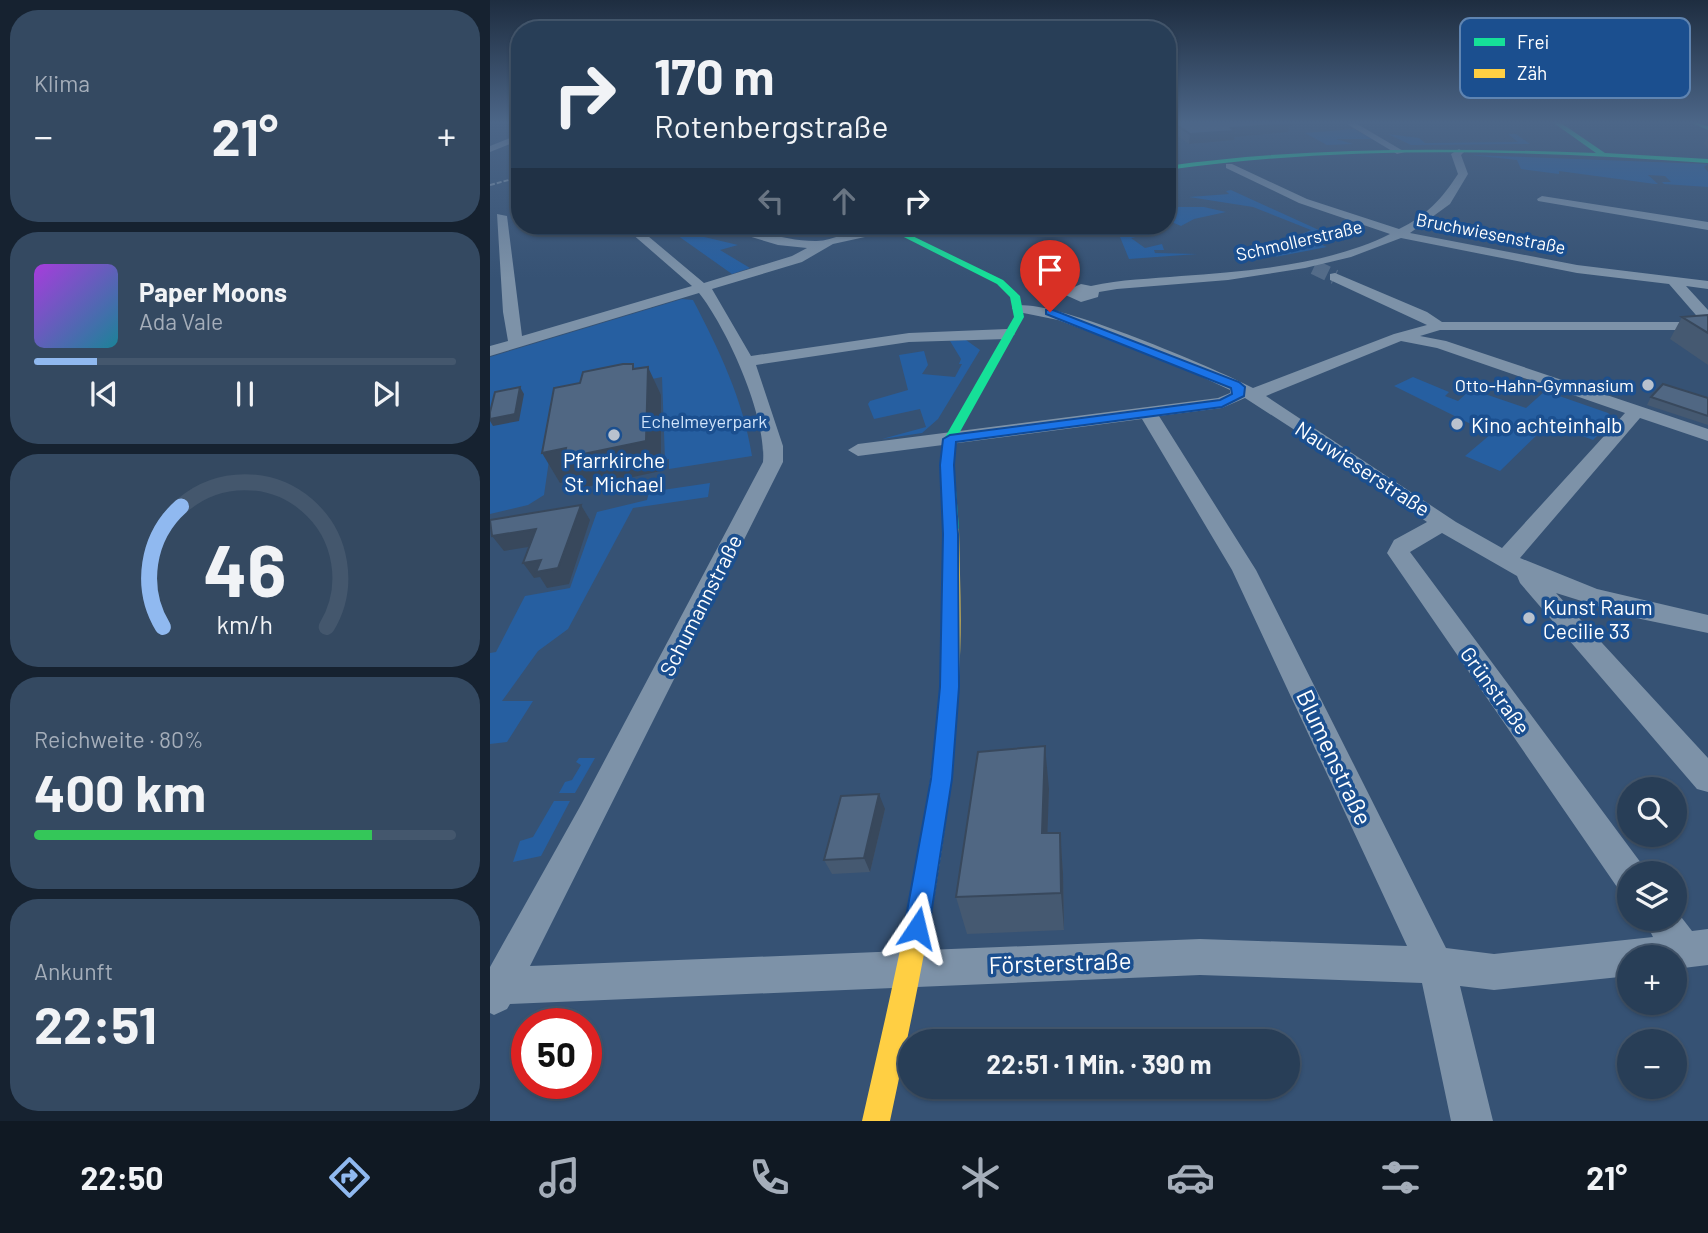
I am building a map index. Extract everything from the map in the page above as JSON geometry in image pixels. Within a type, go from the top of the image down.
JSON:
[{"type":"main road","points":[[893,235],[984,291]]},
{"type":"main road","points":[[876,1121],[909,968],[941,779],[949,687],[951,546],[947,465],[950,439],[1007,334],[1018,323],[1019,308],[1012,292],[1000,282],[896,235]]},
{"type":"main road","points":[[1001,315],[1007,334]]},
{"type":"street","name":"Bruchwiesenstraße","points":[[1243,173],[1277,191],[1401,234],[1540,263],[1675,283],[1708,285]]},
{"type":"street","name":"Schmollerstraße","points":[[1091,290],[1309,265],[1401,234],[1427,219],[1450,196],[1462,173]]},
{"type":"street","points":[[1542,199],[1708,226]]},
{"type":"street","points":[[501,216],[516,344]]},
{"type":"street","name":"Schumannstraße","points":[[494,991],[773,462],[774,446],[747,362],[704,287],[640,235]]},
{"type":"street","points":[[755,235],[778,241],[822,246]]},
{"type":"street","points":[[490,351],[808,255],[822,246],[861,235]]},
{"type":"street","points":[[1335,277],[1422,315],[1439,335],[1636,411],[1708,435]]},
{"type":"street","points":[[1675,283],[1708,319]]},
{"type":"street","name":"Nauwieserstraße","points":[[1019,308],[1050,312],[1246,391],[1511,563],[1583,595],[1708,624]]},
{"type":"street","points":[[858,450],[1232,400],[1246,391],[1399,337],[1708,326]]},
{"type":"street","points":[[747,362],[935,336],[974,332],[1007,334]]},
{"type":"street","points":[[1636,411],[1511,563],[1560,610],[1708,779]]},
{"type":"street","name":"Blumenstraße","points":[[1148,413],[1244,570],[1435,965],[1446,997],[1472,1121]]},
{"type":"street","name":"Grünstraße","points":[[1445,522],[1402,545],[1398,553],[1619,861]]},
{"type":"street","points":[[1675,931],[1696,950]]},
{"type":"street","name":"Försterstraße","points":[[494,991],[909,968],[1200,957],[1435,965],[1494,972],[1617,959]]},
{"type":"green space","points":[[1576,173],[1708,173],[1708,187],[1664,184],[1662,182],[1671,182],[1665,176],[1648,175],[1658,184]]},
{"type":"green space","points":[[1231,190],[1321,231],[1304,237],[1327,247],[1275,257],[1277,256],[1268,249],[1311,230],[1253,207],[1189,197],[1229,194],[1226,191]]},
{"type":"green space","points":[[1176,207],[1204,207],[1226,212],[1194,219],[1181,226],[1176,224]]},
{"type":"green space","points":[[677,235],[696,235],[738,245],[720,250],[750,268],[732,274]]},
{"type":"green space","points":[[1116,235],[1145,235],[1131,238],[1145,248],[1162,244],[1164,250],[1154,250],[1155,253],[1197,254],[1129,259],[1120,237]]},
{"type":"green space","name":"Echelmeyerpark","points":[[682,299],[693,300],[721,356],[743,415],[752,456],[669,469],[669,459],[665,460],[662,377],[558,398],[544,495],[528,505],[490,514],[490,357]]},
{"type":"green space","points":[[966,340],[980,350],[938,419],[922,433],[882,439],[926,427],[920,409],[874,419],[868,404],[870,401],[908,390],[899,355],[924,351],[928,365],[922,374],[955,377],[962,364],[959,364],[961,359],[950,341]]},
{"type":"green space","points":[[1413,377],[1449,392],[1445,396],[1458,401],[1468,392],[1482,393],[1526,408],[1545,391],[1608,413],[1614,419],[1593,440],[1537,419],[1531,426],[1542,430],[1500,471],[1465,456],[1491,434],[1394,386]]},
{"type":"green space","points":[[710,483],[708,497],[633,508],[568,629],[538,651],[502,701],[533,701],[507,742],[490,744],[490,653],[496,652],[525,596],[570,588],[597,512],[647,500],[649,492]]},
{"type":"green space","points":[[579,758],[595,758],[575,793],[559,793],[565,782],[572,780],[581,765],[576,762]]},
{"type":"green space","points":[[554,801],[570,801],[541,856],[513,862],[520,841],[533,837]]},
{"type":"building","points":[[1708,315],[1708,333],[1682,317]]},
{"type":"building","points":[[633,364],[633,369],[648,367],[646,441],[564,458],[566,448],[542,453],[554,388],[580,383],[583,372]]},
{"type":"building","points":[[1663,384],[1708,398],[1708,416],[1651,397]]},
{"type":"building","points":[[520,387],[515,414],[490,419],[495,392]]},
{"type":"building","points":[[581,505],[558,568],[536,572],[541,560],[523,563],[536,529],[492,536],[490,520]]},
{"type":"building","points":[[1045,746],[1042,833],[1060,833],[1061,893],[956,897],[978,752]]},
{"type":"building","points":[[879,794],[864,858],[824,860],[841,796]]},
{"type":"tunnel","points":[[1314,267],[1335,277]]},
{"type":"railway","points":[[490,185],[511,179]]},
{"type":"traffic: fast","points":[[904,235],[1000,282],[1015,296],[1019,317],[950,439],[947,465],[951,529]]},
{"type":"traffic: slow","points":[[876,1121],[922,901],[934,827],[950,679],[953,604],[951,529]]},
{"type":"place","name":"Otto-Hahn-Gymnasium","points":[[1648,385]]},
{"type":"place","name":"Kino achteinhalb","points":[[1457,424]]},
{"type":"place","name":"Pfarrkirche St. Michael","points":[[614,435]]},
{"type":"place","name":"Kunst Raum Cecilie 33","points":[[1529,618]]},
{"type":"route","points":[[917,928],[941,779],[949,687],[951,534],[947,456],[950,439],[1222,403],[1238,396],[1239,387],[1235,385],[1050,312]]}]
